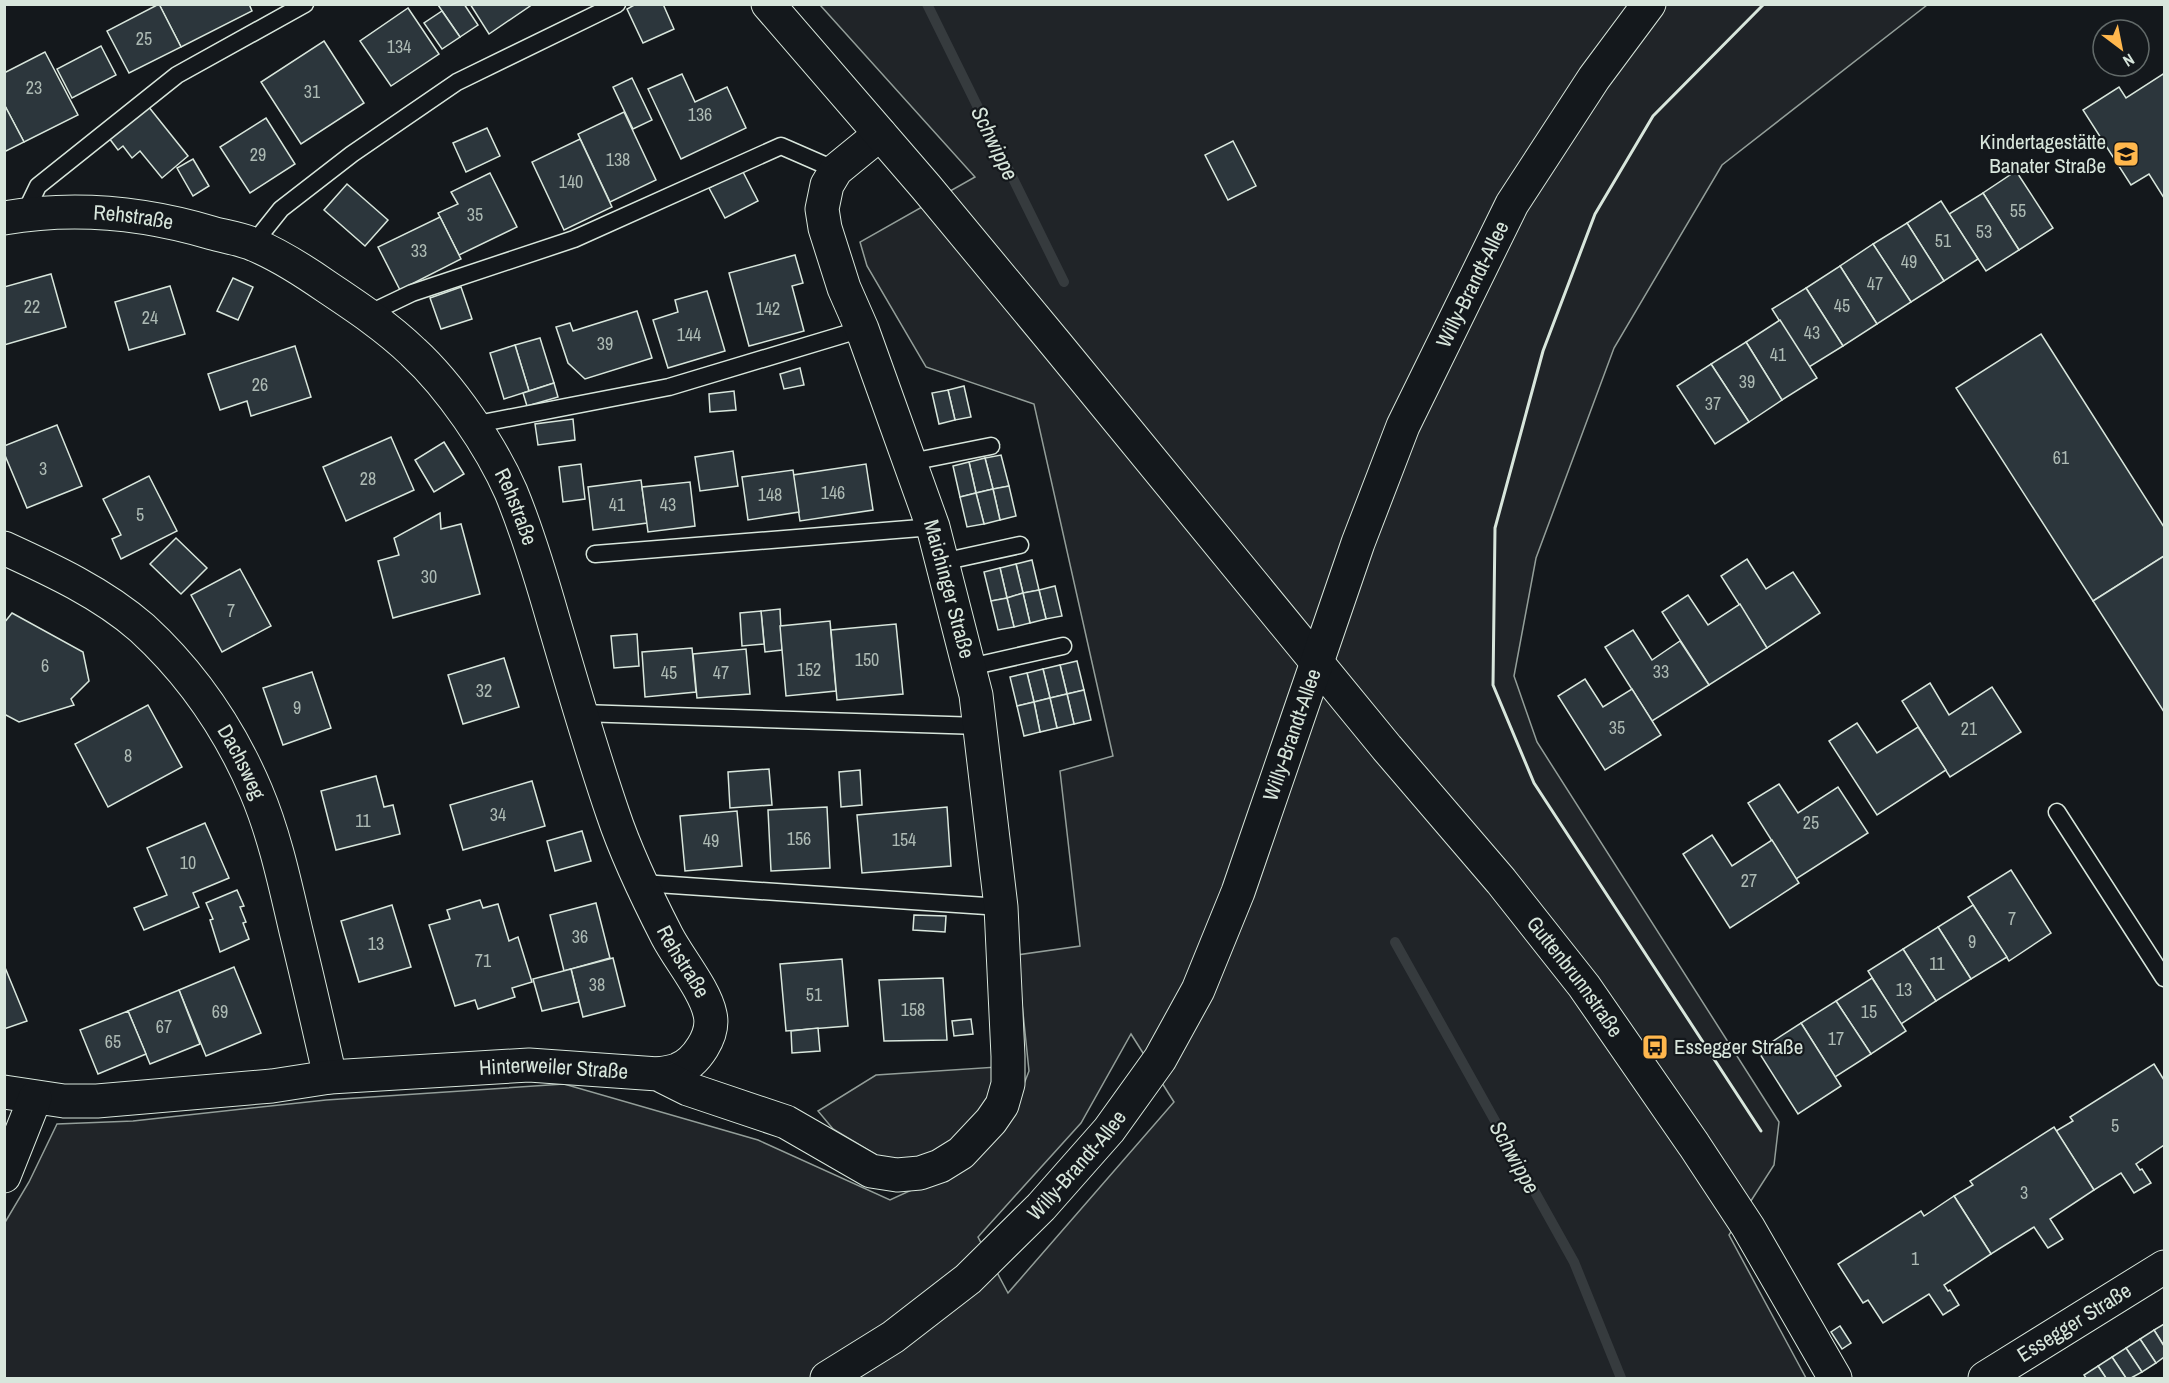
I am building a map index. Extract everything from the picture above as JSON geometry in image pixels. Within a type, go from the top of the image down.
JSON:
[{"type":"street","points":[[768,4],[1078,371],[1318,663]]},
{"type":"street","name":"Willy-Brandt-Allee","points":[[827,1378],[893,1337],[968,1279],[1041,1206],[1109,1130],[1160,1059],[1198,990],[1238,892],[1358,543],[1403,426],[1512,204],[1594,78],[1649,4]]},
{"type":"street","name":"Maichinger Straße","points":[[880,134],[836,170],[827,185],[822,209],[844,288],[862,329],[933,527],[970,667],[980,726],[1001,907],[1008,1084]]},
{"type":"street","name":"Rehstraße","points":[[14,216],[75,212],[130,214],[190,226],[253,244],[294,265],[368,314],[414,352],[442,384],[492,454],[511,491],[535,558],[613,814],[668,938],[694,980],[710,1012],[711,1027],[705,1043],[692,1060],[678,1070],[658,1074]]},
{"type":"street","name":"Dachsweg","points":[[4,548],[58,573],[114,607],[142,628],[198,688],[229,736],[257,792],[282,867],[330,1077]]},
{"type":"street","name":"Guttenbrunnstraße","points":[[1318,663],[1394,757],[1501,881],[1584,986],[1748,1227],[1835,1378]]},
{"type":"street","name":"Hinterweiler Straße","points":[[4,1176],[20,1095],[64,1101],[97,1101],[272,1086],[330,1077],[529,1065],[658,1074],[688,1089],[786,1122],[871,1171],[897,1175],[920,1173],[940,1166],[961,1153],[991,1121],[1002,1105],[1008,1084]]},
{"type":"street","name":"Essegger Straße","points":[[1985,1378],[2164,1268]]},
{"type":"lane","points":[[14,216],[38,186],[177,75],[305,4]]},
{"type":"lane","points":[[253,244],[281,209],[352,154],[457,82],[617,4]]},
{"type":"lane","points":[[368,314],[412,293],[574,239],[781,146],[836,170]]},
{"type":"lane","points":[[472,424],[669,387],[862,329]]},
{"type":"lane","points":[[911,462],[991,446]]},
{"type":"lane","points":[[595,554],[933,527]]},
{"type":"lane","points":[[942,562],[1020,544]]},
{"type":"lane","points":[[970,667],[1063,646]]},
{"type":"lane","points":[[581,713],[980,726]]},
{"type":"lane","points":[[2056,812],[2164,978]]},
{"type":"lane","points":[[642,883],[1001,907]]},
{"type":"shaded area","points":[[820,5],[1927,5],[1722,165],[1614,348],[1536,558],[1514,676],[1537,742],[1779,1122],[1774,1165],[1729,1235],[1806,1378],[5,1378],[4,1224],[29,1182],[57,1124],[133,1121],[326,1100],[564,1084],[758,1140],[890,1200],[944,1175],[1012,1115],[1029,1071],[1017,955],[1080,946],[1060,771],[1113,756],[1034,404],[926,367],[867,266],[860,242],[975,177]],"holes":[[[1131,1034],[1174,1102],[1008,1293],[978,1237],[1081,1123]]]},
{"type":"shaded area","points":[[997,1067],[980,1126],[917,1161],[888,1162],[833,1129],[818,1111],[876,1075]]},
{"type":"building","points":[[159,4],[249,4],[252,11],[181,47]]},
{"type":"building","points":[[159,4],[181,47],[129,73],[107,31]]},
{"type":"building","points":[[464,4],[478,25],[460,37],[438,5]]},
{"type":"building","points":[[470,4],[533,4],[489,34]]},
{"type":"building","points":[[636,4],[663,4],[674,29],[643,43],[627,9]]},
{"type":"building","points":[[408,8],[439,54],[391,86],[360,41]]},
{"type":"building","points":[[442,11],[460,37],[442,49],[424,23]]},
{"type":"building","points":[[324,41],[364,103],[301,144],[261,82]]},
{"type":"building","points":[[101,46],[116,75],[72,98],[57,69]]},
{"type":"building","points":[[45,52],[78,115],[24,142],[4,104],[4,73]]},
{"type":"building","points":[[682,74],[695,102],[727,87],[746,128],[681,159],[648,89]]},
{"type":"building","points":[[2163,74],[2164,198],[2149,174],[2131,185],[2083,110],[2119,87],[2126,98]]},
{"type":"building","points":[[632,78],[652,120],[633,129],[613,87]]},
{"type":"building","points":[[4,104],[24,142],[4,152]]},
{"type":"building","points":[[148,106],[188,156],[162,178],[140,151],[132,158],[123,146],[118,150],[109,138]]},
{"type":"building","points":[[624,112],[656,180],[610,202],[578,134]]},
{"type":"building","points":[[266,118],[295,164],[250,193],[220,147]]},
{"type":"building","points":[[487,128],[500,156],[466,172],[453,143]]},
{"type":"building","points":[[580,139],[612,207],[564,230],[532,162]]},
{"type":"building","points":[[1233,141],[1256,186],[1228,200],[1205,155]]},
{"type":"building","points":[[193,159],[209,186],[193,196],[177,168]]},
{"type":"building","points":[[742,170],[758,201],[725,218],[709,188]]},
{"type":"building","points":[[2016,171],[2053,228],[2019,250],[1983,193]]},
{"type":"building","points":[[490,173],[517,227],[459,255],[438,213],[458,204],[451,192]]},
{"type":"building","points":[[347,184],[388,220],[365,246],[324,210]]},
{"type":"building","points":[[1983,193],[2019,250],[1986,271],[1949,214]]},
{"type":"building","points":[[1941,201],[1978,259],[1944,281],[1907,223]]},
{"type":"building","points":[[440,217],[461,259],[400,290],[378,247]]},
{"type":"building","points":[[1907,223],[1944,281],[1911,302],[1873,244]]},
{"type":"building","points":[[1873,244],[1911,302],[1877,324],[1840,266]]},
{"type":"building","points":[[795,255],[803,283],[792,286],[804,331],[749,346],[729,273]]},
{"type":"building","points":[[1840,266],[1877,324],[1843,346],[1806,288]]},
{"type":"building","points":[[51,274],[66,327],[4,345],[4,287]]},
{"type":"building","points":[[233,278],[253,287],[238,320],[217,311]]},
{"type":"building","points":[[170,286],[185,334],[129,350],[115,302]]},
{"type":"building","points":[[461,287],[472,319],[441,329],[430,298]]},
{"type":"building","points":[[1806,288],[1843,346],[1809,367],[1772,309]]},
{"type":"building","points":[[707,291],[725,351],[668,368],[653,320],[678,312],[675,300]]},
{"type":"building","points":[[637,311],[652,358],[585,379],[568,363],[556,327],[570,323],[573,331]]},
{"type":"building","points":[[1780,320],[1817,378],[1782,400],[1746,342]]},
{"type":"building","points":[[2041,334],[2164,527],[2164,556],[2093,601],[1956,388]]},
{"type":"building","points":[[540,338],[554,383],[529,391],[515,345]]},
{"type":"building","points":[[1746,342],[1782,400],[1749,422],[1711,364]]},
{"type":"building","points":[[515,345],[529,391],[504,399],[490,353]]},
{"type":"building","points":[[295,346],[311,397],[251,416],[247,401],[220,410],[208,374]]},
{"type":"building","points":[[1711,364],[1749,422],[1715,444],[1677,386]]},
{"type":"building","points":[[800,368],[804,385],[784,389],[780,374]]},
{"type":"building","points":[[554,383],[558,397],[527,406],[523,393]]},
{"type":"building","points":[[964,386],[971,417],[955,420],[948,390]]},
{"type":"building","points":[[948,390],[955,420],[939,424],[932,393]]},
{"type":"building","points":[[734,391],[736,410],[710,412],[709,394]]},
{"type":"building","points":[[573,419],[575,440],[538,445],[535,424]]},
{"type":"building","points":[[57,425],[82,486],[27,508],[4,453],[4,446]]},
{"type":"building","points":[[391,437],[414,490],[346,521],[323,467]]},
{"type":"building","points":[[444,442],[464,474],[434,492],[415,460]]},
{"type":"building","points":[[733,451],[738,486],[700,491],[695,457]]},
{"type":"building","points":[[1001,455],[1009,486],[993,489],[985,458]]},
{"type":"building","points":[[985,458],[993,489],[976,493],[969,462]]},
{"type":"building","points":[[969,462],[976,493],[960,497],[953,466]]},
{"type":"building","points":[[581,464],[585,499],[563,502],[559,467]]},
{"type":"building","points":[[866,464],[873,510],[800,521],[793,475]]},
{"type":"building","points":[[793,470],[799,512],[748,520],[742,477]]},
{"type":"building","points":[[149,476],[177,531],[121,559],[112,539],[121,535],[103,499]]},
{"type":"building","points":[[641,480],[647,523],[593,530],[588,487]]},
{"type":"building","points":[[690,482],[695,526],[648,532],[642,487]]},
{"type":"building","points":[[1009,486],[1016,516],[1000,520],[993,489]]},
{"type":"building","points":[[993,489],[1000,520],[984,524],[976,493]]},
{"type":"building","points":[[976,493],[984,524],[967,527],[960,497]]},
{"type":"building","points":[[440,513],[441,529],[461,524],[480,594],[393,618],[378,561],[399,555],[394,538]]},
{"type":"building","points":[[176,538],[207,568],[181,594],[150,564]]},
{"type":"building","points":[[2164,556],[2164,712],[2093,601]]},
{"type":"building","points":[[1747,559],[1766,589],[1793,572],[1820,613],[1767,648],[1721,576]]},
{"type":"building","points":[[1032,560],[1039,590],[1023,593],[1016,564]]},
{"type":"building","points":[[1016,564],[1023,593],[1007,598],[1000,568]]},
{"type":"building","points":[[1000,568],[1007,598],[991,601],[984,572]]},
{"type":"building","points":[[240,569],[271,626],[222,652],[191,595]]},
{"type":"building","points":[[1055,586],[1062,616],[1046,619],[1039,590]]},
{"type":"building","points":[[1039,590],[1046,619],[1030,623],[1023,593]]},
{"type":"building","points":[[1023,593],[1030,623],[1014,627],[1007,598]]},
{"type":"building","points":[[1688,595],[1708,625],[1740,604],[1767,648],[1709,685],[1662,612]]},
{"type":"building","points":[[1007,598],[1014,627],[998,630],[991,601]]},
{"type":"building","points":[[780,609],[782,650],[765,652],[761,611]]},
{"type":"building","points":[[761,611],[764,644],[742,646],[740,613]]},
{"type":"building","points":[[12,613],[83,652],[89,681],[71,699],[74,705],[19,722],[4,714],[4,623]]},
{"type":"building","points":[[830,621],[836,691],[786,696],[780,626]]},
{"type":"building","points":[[896,624],[903,694],[837,700],[831,630]]},
{"type":"building","points":[[1633,630],[1652,660],[1680,641],[1709,685],[1652,721],[1605,647]]},
{"type":"building","points":[[637,634],[639,666],[614,668],[611,636]]},
{"type":"building","points":[[692,648],[696,692],[645,697],[642,652]]},
{"type":"building","points":[[746,649],[750,694],[697,698],[693,654]]},
{"type":"building","points":[[504,658],[519,707],[463,724],[448,675]]},
{"type":"building","points":[[1077,661],[1084,690],[1067,694],[1060,665]]},
{"type":"building","points":[[1060,665],[1067,694],[1050,698],[1043,669]]},
{"type":"building","points":[[1043,669],[1050,698],[1034,702],[1027,673]]},
{"type":"building","points":[[312,672],[331,728],[283,745],[263,688]]},
{"type":"building","points":[[1027,673],[1034,702],[1017,706],[1010,677]]},
{"type":"building","points":[[1585,679],[1603,707],[1632,689],[1661,735],[1605,770],[1558,696]]},
{"type":"building","points":[[1930,683],[1949,715],[1992,687],[2021,732],[1950,777],[1902,701]]},
{"type":"building","points":[[1084,690],[1091,720],[1074,724],[1067,694]]},
{"type":"building","points":[[1067,694],[1074,724],[1057,728],[1050,698]]},
{"type":"building","points":[[1050,698],[1057,728],[1040,732],[1034,702]]},
{"type":"building","points":[[1034,702],[1040,732],[1024,736],[1017,706]]},
{"type":"building","points":[[148,705],[182,767],[108,807],[75,744]]},
{"type":"building","points":[[1857,723],[1877,753],[1918,727],[1946,770],[1877,815],[1829,741]]},
{"type":"building","points":[[769,769],[772,805],[730,808],[728,772]]},
{"type":"building","points":[[860,770],[862,805],[841,807],[839,772]]},
{"type":"building","points":[[376,776],[384,807],[393,805],[400,834],[336,850],[321,791]]},
{"type":"building","points":[[532,781],[545,826],[463,850],[450,805]]},
{"type":"building","points":[[1779,784],[1798,813],[1838,787],[1868,833],[1796,879],[1748,803]]},
{"type":"building","points":[[827,807],[830,868],[771,871],[768,810]]},
{"type":"building","points":[[947,807],[951,866],[862,873],[857,815]]},
{"type":"building","points":[[737,811],[742,866],[685,871],[680,816]]},
{"type":"building","points":[[205,823],[229,878],[193,893],[199,907],[144,930],[134,908],[167,895],[147,848]]},
{"type":"building","points":[[582,831],[591,861],[555,871],[547,841]]},
{"type":"building","points":[[1712,835],[1732,866],[1772,840],[1799,883],[1730,928],[1683,854]]},
{"type":"building","points":[[2011,870],[2051,933],[2009,961],[1968,897]]},
{"type":"building","points":[[237,890],[244,906],[240,907],[249,939],[220,952],[210,920],[213,919],[206,903]]},
{"type":"building","points":[[480,900],[483,908],[498,904],[509,941],[518,937],[532,982],[512,988],[515,997],[478,1009],[475,1000],[455,1006],[429,925],[450,919],[447,910]]},
{"type":"building","points":[[596,903],[610,958],[564,971],[550,915]]},
{"type":"building","points":[[392,905],[411,967],[359,982],[341,921]]},
{"type":"building","points":[[1973,905],[2007,957],[1971,979],[1938,927]]},
{"type":"building","points":[[914,915],[946,916],[945,932],[913,930]]},
{"type":"building","points":[[1938,927],[1971,979],[1936,1001],[1903,949]]},
{"type":"building","points":[[1903,949],[1936,1001],[1901,1024],[1868,971]]},
{"type":"building","points":[[613,958],[625,1006],[583,1017],[571,969]]},
{"type":"building","points":[[842,959],[848,1026],[786,1031],[780,964]]},
{"type":"building","points":[[4,965],[27,1021],[4,1029]]},
{"type":"building","points":[[234,967],[261,1033],[206,1056],[179,990]]},
{"type":"building","points":[[571,969],[579,1002],[542,1011],[533,979]]},
{"type":"building","points":[[943,978],[947,1040],[884,1041],[879,980]]},
{"type":"building","points":[[1872,978],[1906,1031],[1871,1054],[1836,1001]]},
{"type":"building","points":[[179,990],[200,1044],[150,1064],[128,1011]]},
{"type":"building","points":[[1836,1001],[1871,1054],[1835,1077],[1801,1023]]},
{"type":"building","points":[[128,1011],[146,1054],[98,1074],[80,1030]]},
{"type":"building","points":[[971,1019],[973,1034],[954,1036],[952,1021]]},
{"type":"building","points":[[1801,1023],[1841,1086],[1798,1114],[1758,1051]]},
{"type":"building","points":[[818,1028],[820,1051],[792,1053],[791,1031]]},
{"type":"building","points":[[2154,1064],[2164,1080],[2164,1145],[2136,1164],[2151,1183],[2134,1193],[2121,1173],[2094,1190],[2056,1131],[2073,1121],[2070,1117]]},
{"type":"building","points":[[2054,1127],[2094,1190],[2050,1219],[2063,1239],[2048,1248],[2034,1227],[1991,1254],[1954,1196],[1973,1185],[1970,1181]]},
{"type":"building","points":[[1954,1196],[1991,1254],[1944,1285],[1959,1305],[1943,1315],[1929,1294],[1883,1323],[1868,1300],[1863,1303],[1838,1264],[1921,1211],[1924,1216]]},
{"type":"building","points":[[2164,1324],[2164,1346],[2154,1330]]},
{"type":"building","points":[[1840,1326],[1851,1343],[1842,1349],[1831,1332]]},
{"type":"building","points":[[2154,1330],[2164,1346],[2164,1357],[2156,1363],[2140,1339]]},
{"type":"building","points":[[2140,1339],[2156,1363],[2142,1372],[2126,1348]]},
{"type":"building","points":[[2126,1348],[2142,1372],[2131,1378],[2126,1378],[2112,1357]]},
{"type":"building","points":[[2112,1357],[2126,1378],[2106,1378],[2098,1366]]},
{"type":"building","points":[[2098,1366],[2106,1378],[2086,1378],[2084,1375]]},
{"type":"waterway","name":"Schwippe","points":[[927,4],[1064,282]]},
{"type":"waterway","name":"Schwippe","points":[[1395,942],[1574,1262],[1621,1378]]},
{"type":"wall","points":[[1761,1131],[1534,783],[1493,685],[1495,528],[1543,351],[1595,214],[1653,116],[1764,4]]},
{"type":"place","name":"Kindertagestätte Banater Straße","points":[[2126,154]]},
{"type":"place","name":"Essegger Straße","points":[[1655,1047]]}]
